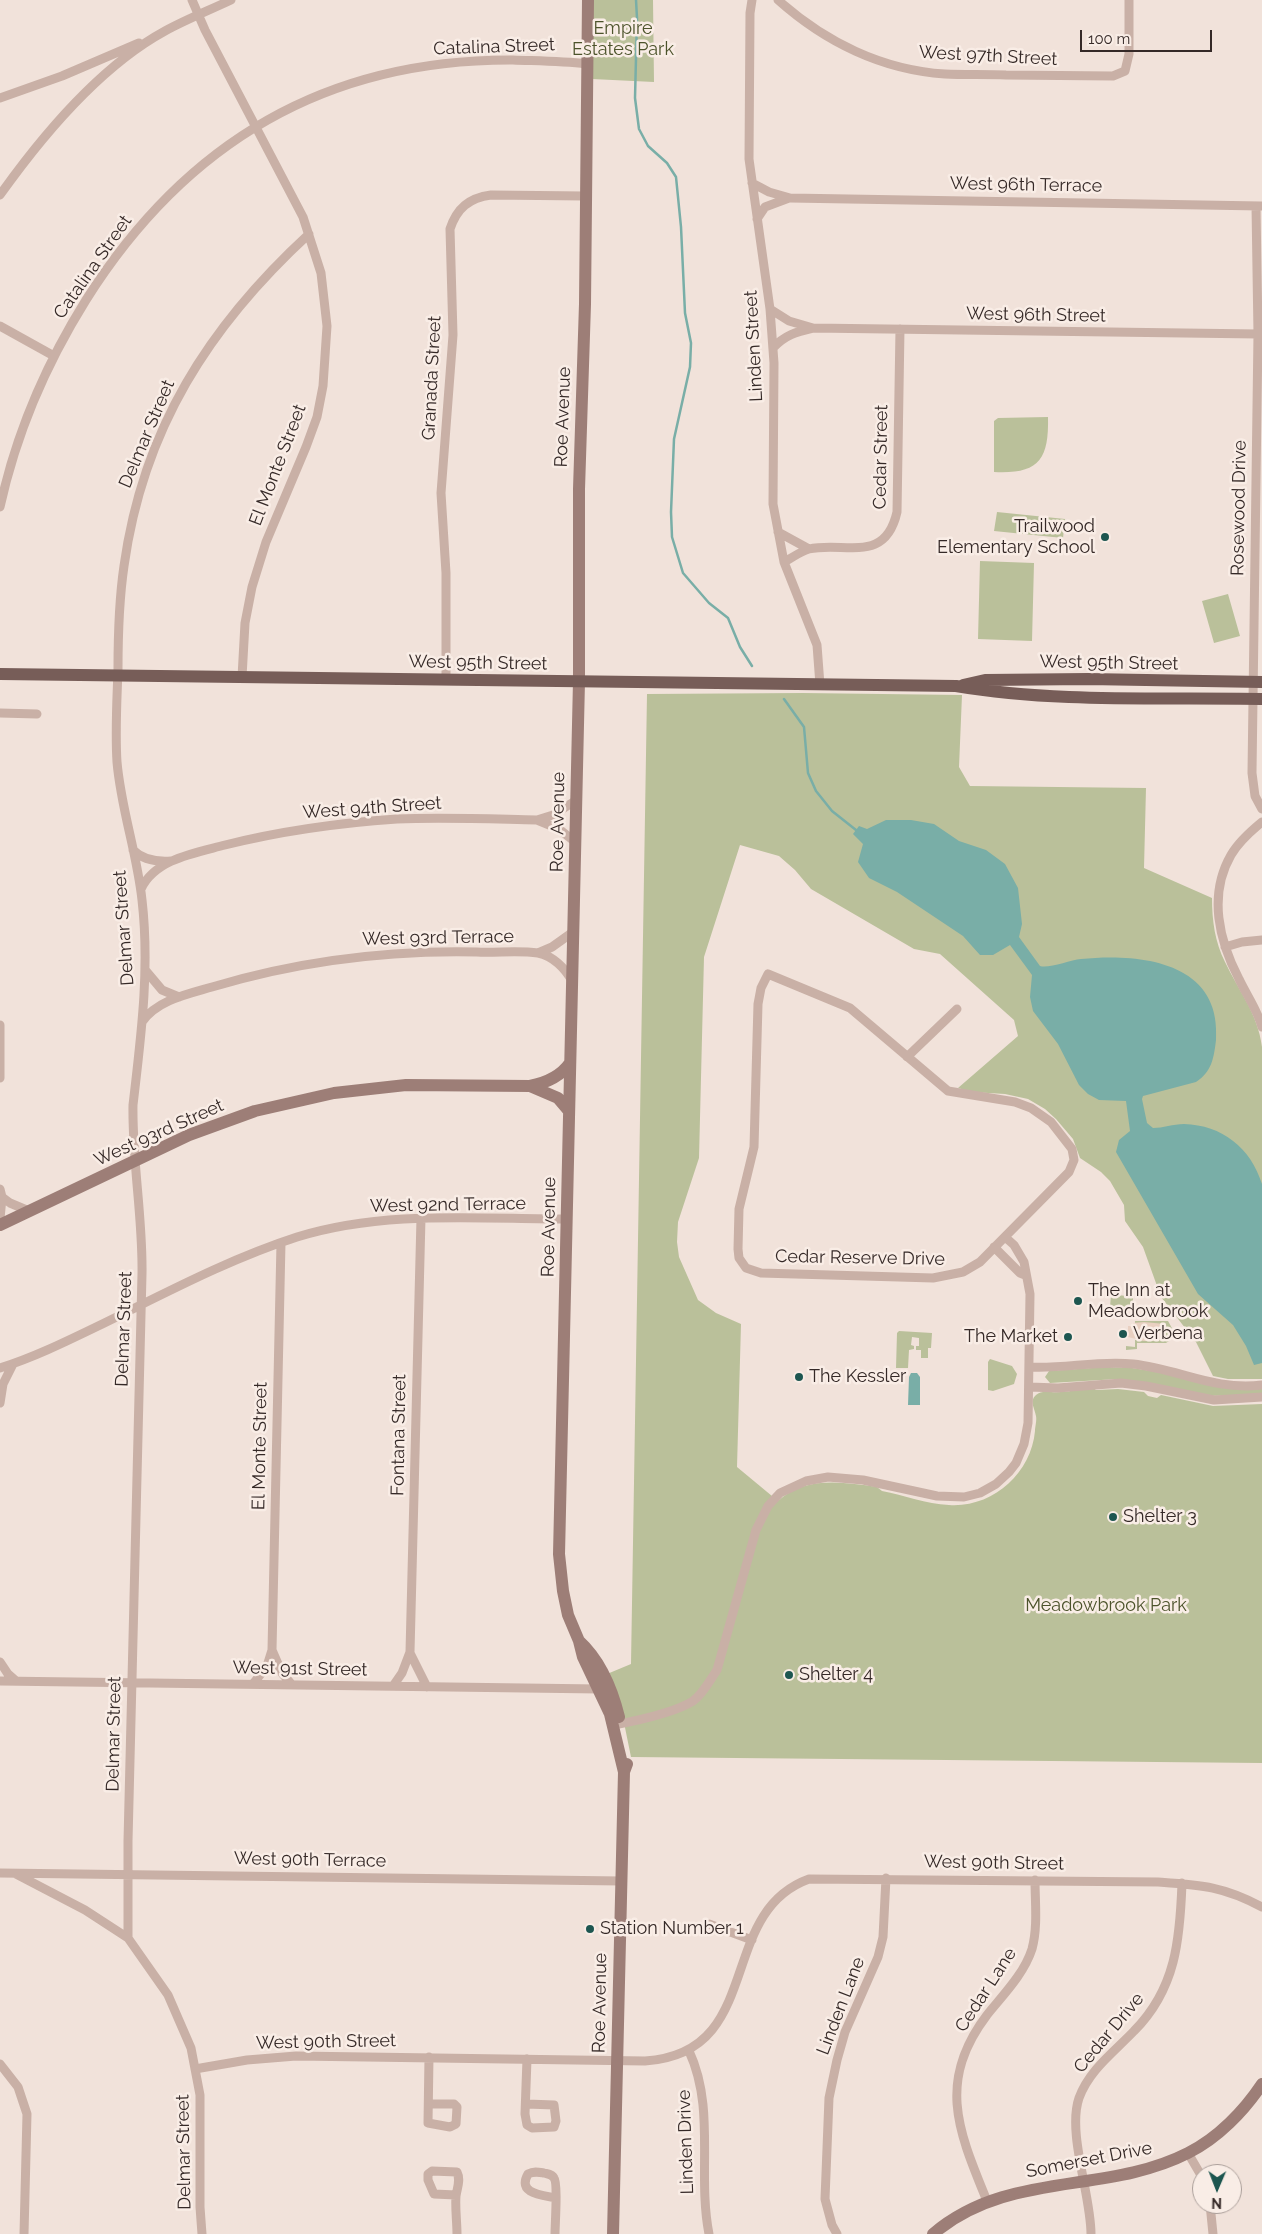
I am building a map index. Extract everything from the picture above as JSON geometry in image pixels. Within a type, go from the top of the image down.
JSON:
[{"type":"main road","name":"Roe Avenue","points":[[588,0],[585,304],[578,489],[579,681],[574,841],[560,1561],[568,1615],[579,1641],[583,1657],[617,1724]]},
{"type":"main road","name":"West 95th Street","points":[[0,674],[956,686],[985,691],[1086,697],[1257,699]]},
{"type":"main road","name":"West 95th Street","points":[[956,686],[985,680],[1088,679],[1258,682]]},
{"type":"main road","points":[[530,1086],[542,1083],[558,1074],[570,1063]]},
{"type":"main road","name":"West 93rd Street","points":[[0,1224],[189,1135],[223,1122],[290,1102],[334,1093],[406,1085],[530,1086],[558,1098],[569,1111]]},
{"type":"main road","name":"Roe Avenue","points":[[579,1641],[591,1652],[606,1679],[617,1724],[624,1772],[613,2234]]},
{"type":"main road","name":"Somerset Drive","points":[[933,2234],[959,2215],[987,2201],[1015,2192],[1134,2171],[1188,2153],[1214,2136],[1237,2115],[1262,2084]]},
{"type":"street","points":[[192,0],[303,217],[309,234]]},
{"type":"street","points":[[0,98],[62,76],[232,0]]},
{"type":"street","name":"Linden Street","points":[[752,0],[750,13],[749,132],[752,182],[770,309],[773,348],[772,494],[784,562],[817,645],[820,685]]},
{"type":"street","name":"West 97th Street","points":[[778,0],[806,24],[842,46],[870,58],[900,67],[945,74],[1113,76],[1125,71],[1129,54],[1129,0]]},
{"type":"street","points":[[0,195],[30,155],[91,89],[119,64],[164,32]]},
{"type":"street","name":"Catalina Street","points":[[0,507],[16,446],[27,416],[54,356],[96,284],[143,222],[189,176],[223,148],[281,112],[338,87],[405,68],[476,60],[567,61],[586,64]]},
{"type":"street","name":"West 96th Terrace","points":[[752,182],[769,192],[790,198],[1259,206]]},
{"type":"street","name":"Granada Street","points":[[446,680],[446,572],[441,493],[452,335],[450,229],[460,209],[478,197],[491,195],[585,196]]},
{"type":"street","name":"West 96th Terrace","points":[[757,219],[765,208],[790,198]]},
{"type":"street","name":"Rosewood Drive","points":[[1259,206],[1258,682],[1252,783],[1255,796],[1262,809]]},
{"type":"street","name":"Delmar Street","points":[[128,1938],[142,1244],[133,1105],[146,971],[141,889],[124,814],[117,760],[120,596],[132,518],[151,458],[166,421],[186,381],[228,319],[254,287],[309,234]]},
{"type":"street","name":"El Monte Street","points":[[242,677],[245,623],[252,587],[266,542],[317,417],[323,386],[327,336],[325,298],[321,273],[309,234]]},
{"type":"street","name":"West 96th Street","points":[[770,309],[789,321],[814,328]]},
{"type":"street","points":[[0,326],[54,356]]},
{"type":"street","name":"West 96th Street","points":[[773,348],[791,333],[814,328],[1258,334]]},
{"type":"street","name":"Cedar Street","points":[[784,562],[809,549],[862,548],[873,545],[890,531],[895,521],[897,512],[900,329]]},
{"type":"street","points":[[778,532],[809,549]]},
{"type":"street","points":[[0,713],[37,714]]},
{"type":"street","name":"West 94th Street","points":[[141,889],[150,875],[171,861],[258,837],[353,823],[416,819],[537,820],[553,815],[575,801]]},
{"type":"street","points":[[537,820],[559,828],[574,841]]},
{"type":"street","points":[[1262,822],[1231,854],[1222,874],[1217,900],[1219,929],[1225,947],[1238,979],[1258,1013],[1262,1027]]},
{"type":"street","name":"West 94th Street","points":[[133,850],[148,859],[171,861]]},
{"type":"street","points":[[538,954],[552,947],[573,932]]},
{"type":"street","points":[[1225,947],[1242,942],[1262,940]]},
{"type":"street","name":"West 93rd Terrace","points":[[142,1022],[152,1010],[179,997],[258,974],[353,956],[404,952],[538,954],[560,965],[572,981]]},
{"type":"street","points":[[146,971],[162,990],[179,997]]},
{"type":"street","name":"Cedar Reserve Drive","points":[[768,974],[850,1008],[907,1057],[948,1091],[1015,1102],[1031,1108],[1051,1122],[1072,1149],[1074,1160],[1069,1172],[994,1248],[973,1267],[963,1272],[943,1277],[762,1272],[746,1268],[741,1263],[738,1254],[739,1209],[754,1147],[758,1004],[761,988],[768,974]]},
{"type":"street","points":[[907,1057],[957,1009]]},
{"type":"street","points":[[0,1025],[0,1078]]},
{"type":"street","points":[[1,1193],[10,1203],[29,1211]]},
{"type":"street","points":[[0,1219],[1,1193]]},
{"type":"street","name":"West 92nd Terrace","points":[[0,1368],[13,1364],[243,1257],[281,1242],[333,1228],[365,1222],[421,1218],[567,1220]]},
{"type":"street","name":"Fontana Street","points":[[393,1686],[402,1674],[410,1652],[421,1218]]},
{"type":"street","points":[[617,1724],[674,1708],[693,1700],[717,1670],[756,1530],[768,1506],[780,1493],[806,1481],[828,1477],[885,1483],[948,1498],[964,1497],[980,1493],[1003,1478],[1020,1455],[1027,1433],[1030,1368],[1030,1294],[1024,1262],[1021,1255],[1005,1237]]},
{"type":"street","name":"El Monte Street","points":[[253,1684],[267,1666],[272,1650],[281,1242]]},
{"type":"street","points":[[994,1248],[1020,1273],[1025,1275]]},
{"type":"street","points":[[0,1403],[3,1384],[13,1364]]},
{"type":"street","points":[[1030,1368],[1133,1364],[1166,1370],[1209,1383],[1262,1385]]},
{"type":"street","points":[[1029,1387],[1058,1388],[1121,1384],[1146,1386],[1207,1399],[1232,1400],[1262,1397]]},
{"type":"street","name":"El Monte Street","points":[[272,1650],[282,1673],[292,1685]]},
{"type":"street","name":"Fontana Street","points":[[410,1652],[428,1687]]},
{"type":"street","points":[[0,1662],[5,1670],[17,1681]]},
{"type":"street","name":"West 91st Street","points":[[0,1681],[599,1689]]},
{"type":"street","name":"West 90th Terrace","points":[[0,1873],[621,1881]]},
{"type":"street","name":"Delmar Street","points":[[14,1873],[85,1910],[128,1938],[158,1980],[176,2011],[188,2039],[196,2069],[200,2095],[202,2122],[200,2207],[202,2234]]},
{"type":"street","name":"West 90th Street","points":[[196,2069],[275,2057],[660,2060],[689,2051],[708,2035],[719,2021],[763,1915],[773,1901],[796,1884],[821,1878],[1182,1883],[1215,1887],[1237,1894],[1262,1907]]},
{"type":"street","name":"Linden Lane","points":[[837,2234],[826,2208],[825,2199],[829,2098],[845,2032],[878,1956],[883,1937],[886,1878]]},
{"type":"street","name":"Cedar Lane","points":[[987,2201],[960,2131],[957,2101],[958,2080],[972,2039],[1021,1970],[1031,1950],[1035,1934],[1035,1880]]},
{"type":"street","name":"Cedar Drive","points":[[1091,2234],[1076,2128],[1080,2097],[1092,2075],[1144,2020],[1166,1984],[1178,1943],[1182,1883]]},
{"type":"street","points":[[709,1924],[752,1940]]},
{"type":"street","name":"Linden Drive","points":[[689,2051],[703,2094],[705,2118],[703,2189],[709,2234]]},
{"type":"street","points":[[428,2057],[430,2104]]},
{"type":"street","points":[[527,2059],[527,2104]]},
{"type":"street","points":[[0,2064],[18,2087],[27,2114],[24,2234]]},
{"type":"street","points":[[1188,2153],[1194,2164]]},
{"type":"street","points":[[456,2195],[457,2234]]},
{"type":"street","points":[[555,2234],[556,2198]]},
{"type":"street","points":[[1211,2214],[1213,2234]]},
{"type":"green space","name":"Empire Estates Park","points":[[593,0],[653,0],[654,82],[592,79]]},
{"type":"green space","points":[[1048,417],[1046,444],[1038,462],[1031,467],[1021,470],[994,472],[994,421],[998,418]]},
{"type":"green space","points":[[997,512],[1065,519],[1063,538],[994,531]]},
{"type":"green space","points":[[980,561],[1034,563],[1032,641],[978,639]]},
{"type":"green space","points":[[1228,594],[1240,636],[1214,643],[1202,601]]},
{"type":"green space","name":"Meadowbrook Park","points":[[647,694],[962,695],[959,767],[970,786],[1146,788],[1144,868],[1212,898],[1216,939],[1225,962],[1252,1013],[1260,1035],[1262,1047],[1262,1379],[1228,1379],[1213,1376],[1196,1342],[1161,1297],[1143,1247],[1125,1221],[1124,1205],[1110,1181],[1101,1172],[1080,1158],[1073,1139],[1056,1119],[1045,1109],[1028,1099],[1005,1094],[972,1092],[958,1088],[1018,1036],[1014,1020],[940,954],[914,949],[811,889],[795,870],[779,856],[740,845],[704,957],[699,1158],[678,1222],[677,1242],[679,1257],[698,1300],[716,1313],[741,1324],[737,1467],[778,1501],[789,1493],[812,1484],[838,1483],[877,1487],[882,1491],[932,1503],[965,1504],[980,1501],[1007,1485],[1026,1461],[1032,1447],[1035,1431],[1036,1419],[1033,1400],[1039,1393],[1066,1392],[1092,1387],[1096,1390],[1118,1389],[1144,1392],[1148,1396],[1157,1398],[1161,1395],[1213,1406],[1262,1404],[1262,1763],[631,1757],[621,1708],[607,1674],[631,1664]]},
{"type":"green space","points":[[1111,1295],[1133,1296],[1133,1308],[1110,1307]]},
{"type":"green space","points":[[1135,1321],[1168,1321],[1173,1330],[1172,1339],[1166,1343],[1137,1343],[1137,1349],[1126,1350],[1126,1346],[1135,1347],[1135,1340],[1159,1341],[1156,1324],[1135,1323]]},
{"type":"green space","points":[[899,1331],[932,1333],[931,1348],[928,1348],[928,1358],[921,1358],[921,1350],[916,1350],[916,1346],[919,1346],[919,1338],[912,1337],[911,1345],[914,1346],[914,1349],[909,1350],[908,1368],[896,1368],[897,1333]]},
{"type":"green space","points":[[990,1359],[1012,1366],[1017,1374],[1014,1384],[993,1391],[988,1390],[988,1362]]},
{"type":"green space","points":[[1106,1367],[1132,1368],[1262,1388],[1262,1394],[1210,1396],[1118,1379],[1050,1383],[1045,1377],[1049,1371]]},
{"type":"shaded area","points":[[1133,1323],[1165,1324],[1165,1340],[1144,1341],[1128,1337],[1128,1326],[1133,1326]]},
{"type":"water","points":[[886,820],[911,820],[934,824],[959,841],[986,850],[1005,864],[1018,888],[1022,924],[1019,937],[1040,966],[1044,967],[1081,959],[1127,958],[1151,961],[1173,968],[1191,978],[1206,993],[1214,1014],[1216,1040],[1213,1058],[1206,1074],[1196,1082],[1143,1096],[1142,1099],[1147,1123],[1153,1128],[1184,1124],[1198,1125],[1211,1129],[1222,1134],[1243,1149],[1257,1171],[1262,1184],[1262,1363],[1254,1365],[1246,1346],[1233,1325],[1198,1294],[1116,1152],[1119,1140],[1130,1131],[1126,1101],[1099,1100],[1088,1094],[1079,1085],[1058,1044],[1033,1011],[1030,997],[1032,975],[1010,945],[993,955],[980,955],[963,936],[897,892],[869,878],[858,862],[863,844],[853,834],[859,826],[867,829]]},
{"type":"water","points":[[911,1373],[917,1373],[920,1377],[920,1405],[908,1405],[909,1377]]},
{"type":"waterway","points":[[636,0],[635,98],[639,129],[648,146],[667,163],[676,177],[681,227],[685,313],[691,343],[690,367],[674,439],[671,512],[672,537],[683,573],[709,603],[728,618],[740,647],[752,666]]},
{"type":"waterway","points":[[784,699],[804,727],[808,773],[816,791],[832,811],[856,830]]},
{"type":"place","name":"Trailwood Elementary School","points":[[1105,537]]},
{"type":"place","name":"The Inn at Meadowbrook","points":[[1078,1301]]},
{"type":"place","name":"Verbena","points":[[1123,1334]]},
{"type":"place","name":"The Market","points":[[1068,1337]]},
{"type":"place","name":"The Kessler","points":[[799,1377]]},
{"type":"place","name":"Shelter 3","points":[[1113,1517]]},
{"type":"place","name":"Shelter 4","points":[[789,1675]]},
{"type":"place","name":"Station Number 1","points":[[590,1929]]}]
